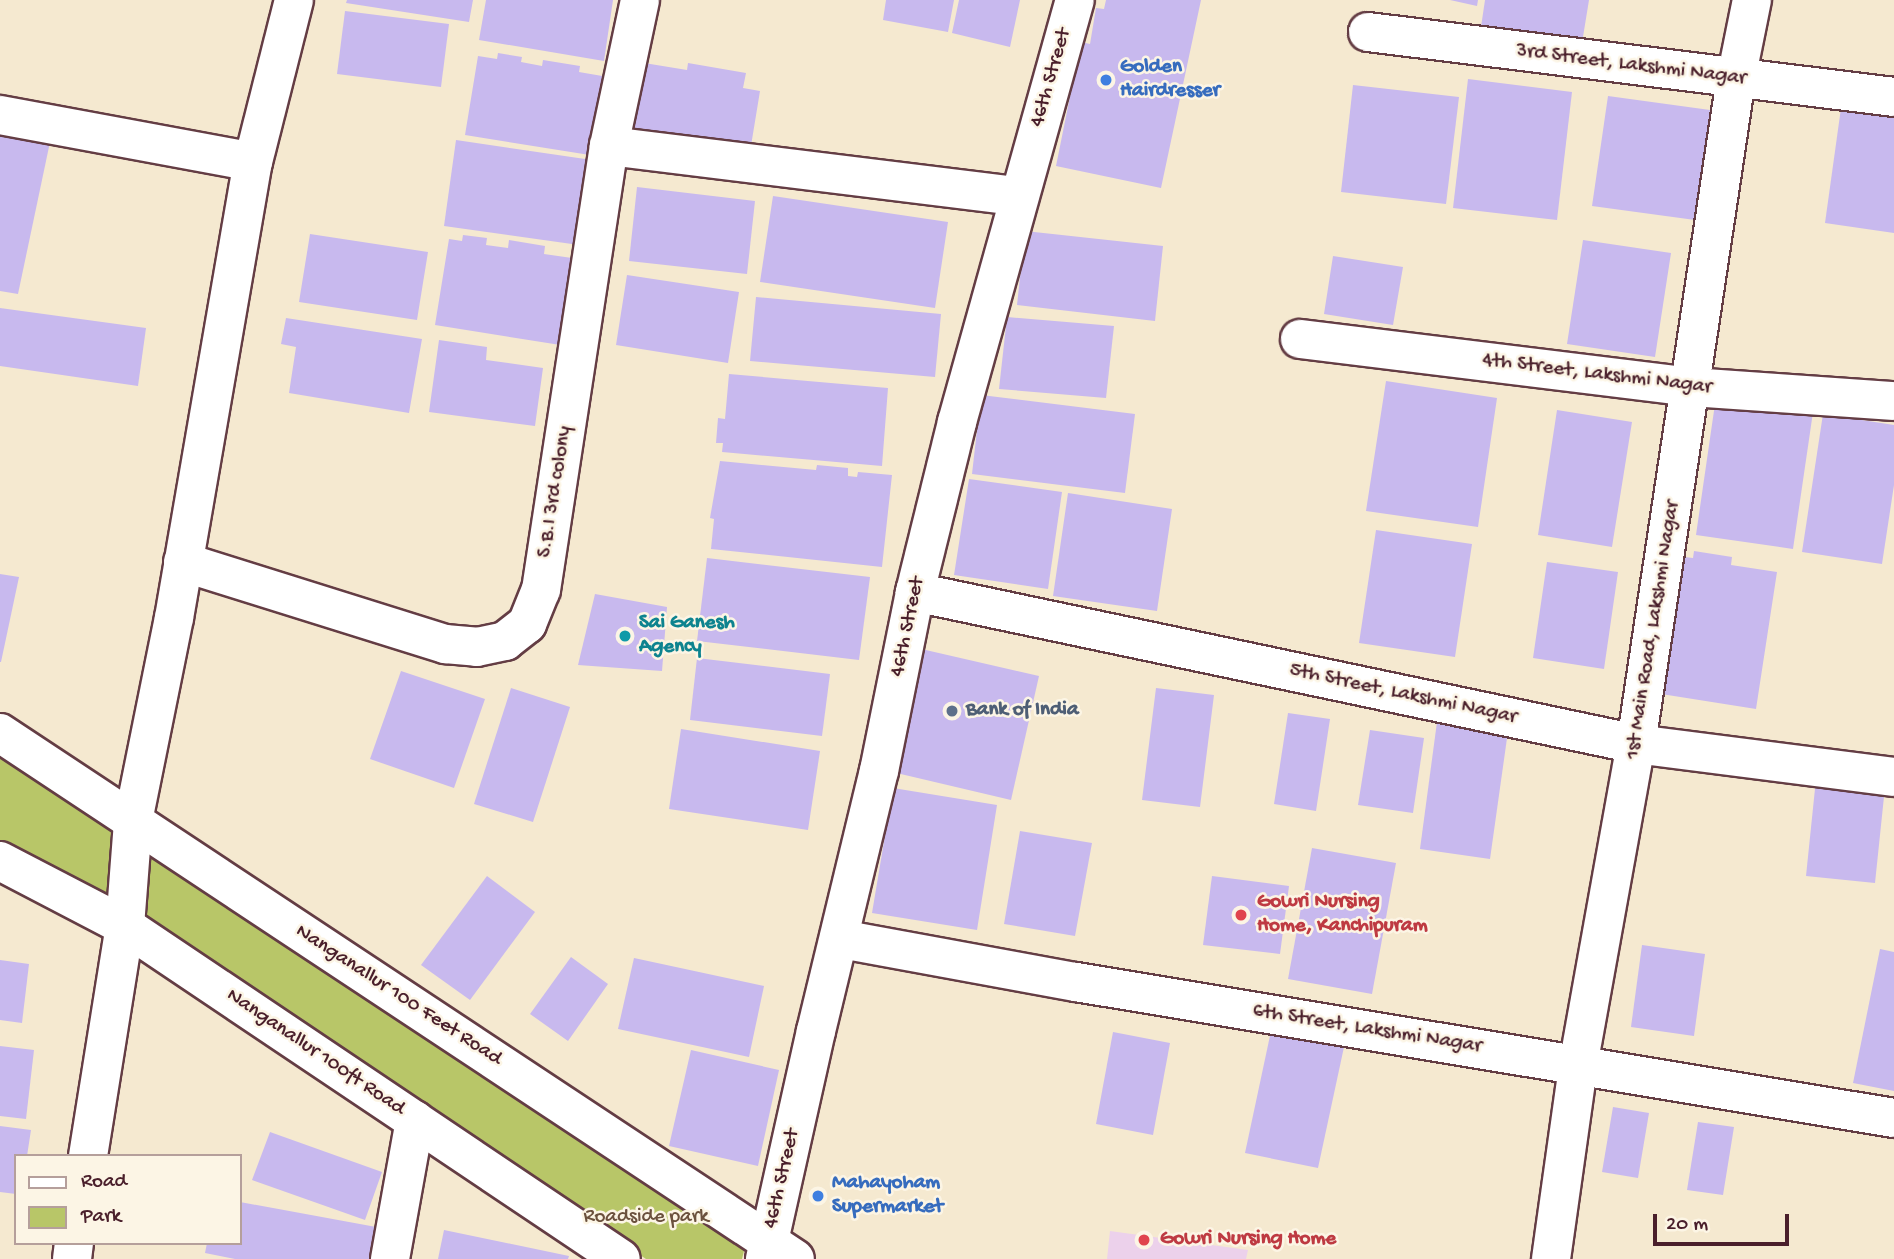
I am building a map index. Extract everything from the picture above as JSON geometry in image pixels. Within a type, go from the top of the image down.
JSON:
[{"type":"street","points":[[88,1154],[125,926],[133,821],[183,562],[253,162],[294,0]]},
{"type":"street","name":"S.B.I 3rd colony","points":[[183,562],[445,644],[477,646],[505,641],[527,624],[541,590],[609,146],[640,0]]},
{"type":"street","name":"46th Street","points":[[776,1253],[816,1031],[841,939],[915,592],[957,422],[1018,196],[1075,0]]},
{"type":"street","name":"1st Main Road, Lakshmi Nagar","points":[[1552,1259],[1578,1066],[1636,744],[1692,387],[1736,79],[1752,0]]},
{"type":"street","name":"3rd Street, Lakshmi Nagar","points":[[1368,32],[1894,97]]},
{"type":"street","points":[[0,115],[253,162]]},
{"type":"street","points":[[609,146],[1018,196]]},
{"type":"street","name":"4th Street, Lakshmi Nagar","points":[[1300,339],[1692,387],[1894,401]]},
{"type":"street","name":"5th Street, Lakshmi Nagar","points":[[915,592],[1636,744],[1894,777]]},
{"type":"street","name":"Nanganallur 100 Feet Road","points":[[0,733],[776,1253]]},
{"type":"street","name":"Nanganallur 100ft Road","points":[[0,861],[125,926],[621,1259]]},
{"type":"street","name":"6th Street, Lakshmi Nagar","points":[[841,939],[1076,982],[1894,1118]]},
{"type":"street","points":[[390,1259],[415,1120]]},
{"type":"shaded area","name":"Gowri Nursing Home","points":[[1110,1231],[1248,1250],[1246,1259],[1107,1259]]},
{"type":"green space","points":[[0,757],[120,829],[108,903],[0,844]]},
{"type":"green space","name":"Roadside park","points":[[145,844],[746,1243],[742,1259],[646,1259],[137,919]]},
{"type":"building","points":[[347,0],[473,0],[469,22],[346,3]]},
{"type":"building","points":[[486,0],[613,0],[604,61],[479,40]]},
{"type":"building","points":[[886,0],[954,0],[948,32],[883,20]]},
{"type":"building","points":[[959,0],[1020,0],[1010,47],[952,33]]},
{"type":"building","points":[[1106,0],[1201,0],[1161,188],[1056,166],[1081,42],[1090,44],[1096,8],[1104,9]]},
{"type":"building","points":[[1450,0],[1478,0],[1477,6]]},
{"type":"building","points":[[1485,0],[1589,0],[1582,43],[1481,27]]},
{"type":"building","points":[[345,11],[449,24],[441,87],[337,74]]},
{"type":"building","points":[[498,53],[522,57],[521,62],[542,66],[543,60],[580,66],[579,72],[608,77],[596,156],[465,135],[478,56],[497,59]]},
{"type":"building","points":[[632,61],[687,70],[688,63],[746,73],[743,88],[760,91],[749,158],[619,137]]},
{"type":"building","points":[[1468,79],[1572,92],[1557,220],[1453,208]]},
{"type":"building","points":[[1353,85],[1459,97],[1446,204],[1341,192]]},
{"type":"building","points":[[1608,96],[1710,110],[1695,220],[1592,206]]},
{"type":"building","points":[[1841,108],[1894,116],[1894,233],[1825,223]]},
{"type":"building","points":[[0,132],[50,142],[18,294],[0,291]]},
{"type":"building","points":[[456,140],[592,160],[579,245],[444,226]]},
{"type":"building","points":[[637,187],[755,201],[747,274],[629,261]]},
{"type":"building","points":[[773,196],[948,222],[935,308],[760,282]]},
{"type":"building","points":[[1025,231],[1163,246],[1155,321],[1017,305]]},
{"type":"building","points":[[310,234],[428,252],[417,320],[299,302]]},
{"type":"building","points":[[463,235],[487,238],[486,245],[508,248],[509,240],[545,246],[544,254],[586,260],[573,347],[435,325],[449,239],[462,241]]},
{"type":"building","points":[[1583,240],[1671,253],[1655,357],[1567,344]]},
{"type":"building","points":[[1333,256],[1403,267],[1393,325],[1324,314]]},
{"type":"building","points":[[627,275],[739,292],[728,363],[616,345]]},
{"type":"building","points":[[756,297],[941,314],[935,377],[750,361]]},
{"type":"building","points":[[0,308],[146,328],[138,386],[0,366]]},
{"type":"building","points":[[1007,317],[1114,326],[1106,398],[999,389]]},
{"type":"building","points":[[286,318],[422,339],[409,413],[289,393],[296,347],[281,344]]},
{"type":"building","points":[[439,340],[487,347],[486,360],[543,368],[535,426],[429,412]]},
{"type":"building","points":[[729,374],[888,388],[882,466],[722,452],[723,443],[716,443],[718,418],[725,419]]},
{"type":"building","points":[[1386,381],[1497,398],[1478,527],[1366,511]]},
{"type":"building","points":[[981,395],[1135,414],[1125,493],[972,474]]},
{"type":"building","points":[[1716,397],[1813,412],[1793,549],[1696,535]]},
{"type":"building","points":[[1557,410],[1632,422],[1612,547],[1538,535]]},
{"type":"building","points":[[1823,414],[1894,425],[1894,485],[1882,564],[1802,552]]},
{"type":"building","points":[[720,461],[816,470],[817,465],[848,468],[848,476],[857,477],[858,472],[892,475],[882,567],[711,549],[714,519],[710,518]]},
{"type":"building","points":[[969,479],[1062,492],[1048,589],[954,575]]},
{"type":"building","points":[[1068,493],[1172,509],[1157,611],[1053,596]]},
{"type":"building","points":[[1376,530],[1472,544],[1455,657],[1359,643]]},
{"type":"building","points":[[1694,551],[1732,557],[1731,565],[1777,572],[1756,709],[1655,693],[1676,556],[1693,558]]},
{"type":"building","points":[[707,558],[870,577],[859,660],[697,641]]},
{"type":"building","points":[[1547,562],[1618,572],[1604,669],[1533,658]]},
{"type":"building","points":[[0,574],[19,577],[1,662],[0,662]]},
{"type":"building","name":"Sai Ganesh Agency","points":[[595,594],[667,607],[662,671],[578,665]]},
{"type":"building","points":[[917,648],[1039,676],[1011,800],[888,771]]},
{"type":"building","points":[[697,658],[830,674],[822,736],[690,720]]},
{"type":"building","points":[[401,671],[485,699],[454,788],[370,759]]},
{"type":"building","points":[[511,688],[570,707],[533,822],[474,804]]},
{"type":"building","points":[[1156,688],[1214,695],[1200,807],[1142,800]]},
{"type":"building","points":[[1288,713],[1330,719],[1316,811],[1274,804]]},
{"type":"building","points":[[1437,722],[1508,731],[1490,859],[1420,849]]},
{"type":"building","points":[[681,729],[820,751],[808,830],[669,809]]},
{"type":"building","points":[[1370,730],[1424,738],[1413,813],[1358,805]]},
{"type":"building","points":[[1816,779],[1885,787],[1875,883],[1806,876]]},
{"type":"building","points":[[893,788],[997,805],[977,930],[872,913]]},
{"type":"building","points":[[1020,831],[1092,843],[1075,936],[1004,924]]},
{"type":"building","points":[[1312,848],[1396,863],[1372,994],[1288,979]]},
{"type":"building","points":[[487,876],[535,912],[470,1000],[421,965]]},
{"type":"building","points":[[1212,876],[1289,886],[1280,954],[1203,945]]},
{"type":"building","points":[[1642,945],[1705,954],[1694,1036],[1631,1027]]},
{"type":"building","points":[[1880,949],[1894,952],[1894,1091],[1853,1083]]},
{"type":"building","points":[[571,957],[608,984],[568,1041],[530,1014]]},
{"type":"building","points":[[634,958],[764,986],[749,1057],[618,1029]]},
{"type":"building","points":[[0,960],[29,964],[22,1023],[0,1020]]},
{"type":"building","points":[[1271,1031],[1344,1047],[1318,1168],[1245,1153]]},
{"type":"building","points":[[1113,1032],[1170,1043],[1153,1135],[1096,1124]]},
{"type":"building","points":[[0,1046],[34,1050],[26,1119],[0,1116]]},
{"type":"building","points":[[691,1050],[779,1070],[758,1166],[669,1146]]},
{"type":"building","points":[[1613,1107],[1649,1113],[1638,1178],[1602,1172]]},
{"type":"building","points":[[1698,1122],[1734,1127],[1723,1195],[1687,1190]]},
{"type":"building","points":[[0,1126],[31,1130],[27,1154],[14,1154],[14,1194],[0,1192]]},
{"type":"building","points":[[270,1132],[382,1172],[365,1220],[252,1180]]},
{"type":"building","points":[[242,1202],[387,1229],[381,1259],[235,1259],[205,1253],[207,1245],[242,1245]]},
{"type":"building","points":[[444,1230],[569,1256],[568,1259],[438,1259]]},
{"type":"place","name":"Golden Hairdresser","points":[[1106,80]]},
{"type":"place","name":"Sai Ganesh Agency","points":[[625,636]]},
{"type":"place","name":"Bank of India","points":[[952,711]]},
{"type":"place","name":"Gowri Nursing Home, Kanchipuram","points":[[1241,915]]},
{"type":"place","name":"Mahayoham Supermarket","points":[[818,1196]]},
{"type":"place","name":"Gowri Nursing Home","points":[[1144,1240]]}]
